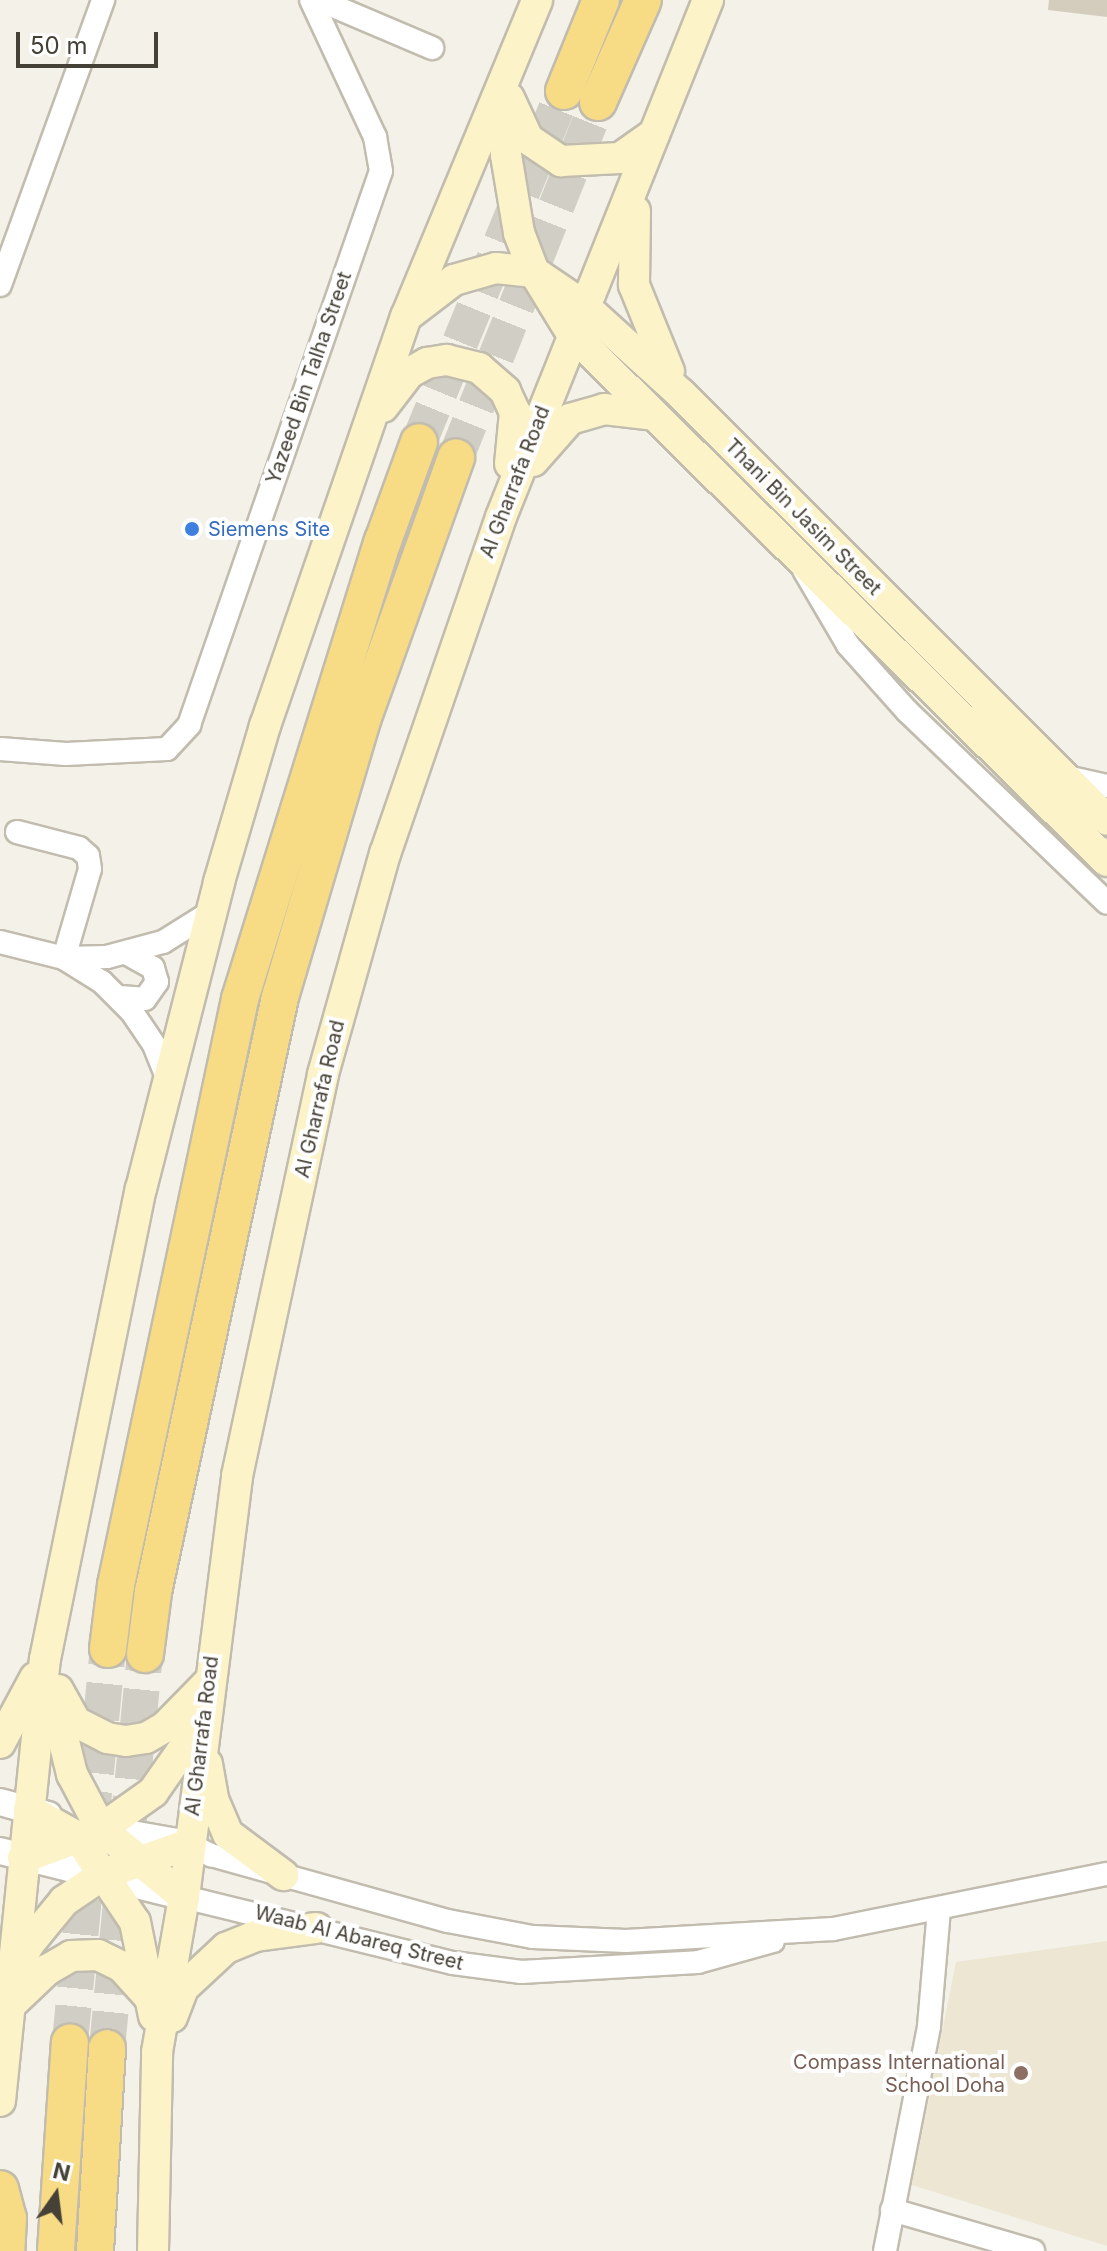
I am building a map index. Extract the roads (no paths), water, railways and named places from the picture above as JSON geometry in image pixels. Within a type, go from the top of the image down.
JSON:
[{"type":"highway","points":[[564,91],[601,0]]},
{"type":"highway","points":[[598,102],[643,0]]},
{"type":"highway","points":[[108,1649],[116,1585],[240,999],[383,541],[419,442]]},
{"type":"highway","points":[[145,1654],[153,1592],[280,997],[361,723],[456,457]]},
{"type":"highway","points":[[56,2251],[70,2042]]},
{"type":"highway","points":[[95,2251],[107,2048]]},
{"type":"highway","points":[[0,2189],[8,2218],[6,2251]]},
{"type":"main road","points":[[0,2101],[8,1996],[14,1806],[141,1189],[211,912],[265,726],[363,435],[406,317],[537,0]]},
{"type":"main road","name":"Al Gharrafa Road","points":[[153,2251],[157,2052],[184,1897],[203,1720],[237,1476],[323,1074],[385,854],[501,517],[708,0]]},
{"type":"main road","points":[[502,81],[528,139],[561,161],[620,158],[654,134]]},
{"type":"main road","name":"Thani Bin Jasim Street","points":[[502,81],[510,188],[534,272],[572,334],[1107,861]]},
{"type":"main road","points":[[640,174],[630,255],[634,285],[656,348],[681,394]]},
{"type":"main road","name":"Thani Bin Jasim Street","points":[[406,317],[437,290],[475,272],[496,268],[534,272],[584,306],[681,394],[1107,820]]},
{"type":"main road","points":[[363,435],[409,373],[447,360],[479,368],[505,391],[515,412],[501,517]]},
{"type":"main road","points":[[501,517],[541,447],[570,419],[604,409],[654,415]]},
{"type":"main road","points":[[45,1659],[76,1722],[107,1738],[146,1738],[183,1711],[208,1683]]},
{"type":"main road","points":[[0,1743],[45,1659]]},
{"type":"main road","points":[[45,1659],[62,1744],[83,1799],[90,1833],[104,1874],[135,1922],[153,2001],[157,2052]]},
{"type":"main road","points":[[12,1855],[90,1833],[153,1792],[203,1720]]},
{"type":"main road","points":[[203,1720],[207,1772],[220,1821],[247,1852],[283,1875]]},
{"type":"main road","points":[[14,1806],[90,1833],[137,1862],[184,1897]]},
{"type":"main road","points":[[8,1996],[46,1922],[64,1901],[104,1874],[189,1844]]},
{"type":"main road","points":[[0,1911],[8,1996]]},
{"type":"main road","points":[[157,2052],[183,1988],[208,1962],[256,1936],[316,1928]]},
{"type":"main road","points":[[8,1996],[71,1956],[98,1955],[121,1966],[153,2001]]},
{"type":"street","points":[[0,285],[103,0]]},
{"type":"street","name":"Yazeed Bin Talha Street","points":[[0,749],[66,754],[167,749],[189,725],[382,162],[375,137],[311,0]]},
{"type":"street","points":[[319,0],[432,48]]},
{"type":"street","name":"Thani Bin Jasim Street","points":[[798,558],[827,614],[864,665],[976,783],[1107,903]]},
{"type":"street","points":[[1062,776],[1107,786]]},
{"type":"street","points":[[17,832],[79,848],[88,856],[90,869],[64,958]]},
{"type":"street","points":[[0,942],[64,958],[128,954],[180,933],[211,912]]},
{"type":"street","points":[[119,997],[145,999],[157,982],[153,968],[128,954]]},
{"type":"street","points":[[64,958],[119,997],[154,1045],[169,1082]]},
{"type":"street","name":"Waab Al Abareq Street","points":[[90,1833],[189,1844],[283,1875],[448,1921],[533,1937],[626,1941],[816,1929],[939,1910],[1107,1874]]},
{"type":"street","name":"Waab Al Abareq Street","points":[[12,1855],[104,1874],[184,1897],[453,1963],[521,1972],[698,1962],[816,1929]]},
{"type":"street","points":[[885,2251],[929,2026],[939,1910]]},
{"type":"street","points":[[892,2210],[1033,2251]]},
{"type":"tunnel","points":[[419,442],[564,91]]},
{"type":"tunnel","points":[[456,457],[598,102]]},
{"type":"tunnel","points":[[70,2042],[108,1649]]},
{"type":"tunnel","points":[[107,2048],[145,1654]]},
{"type":"place","name":"Siemens Site","points":[[192,529]]},
{"type":"place","name":"Compass International School Doha","points":[[1021,2073]]}]
